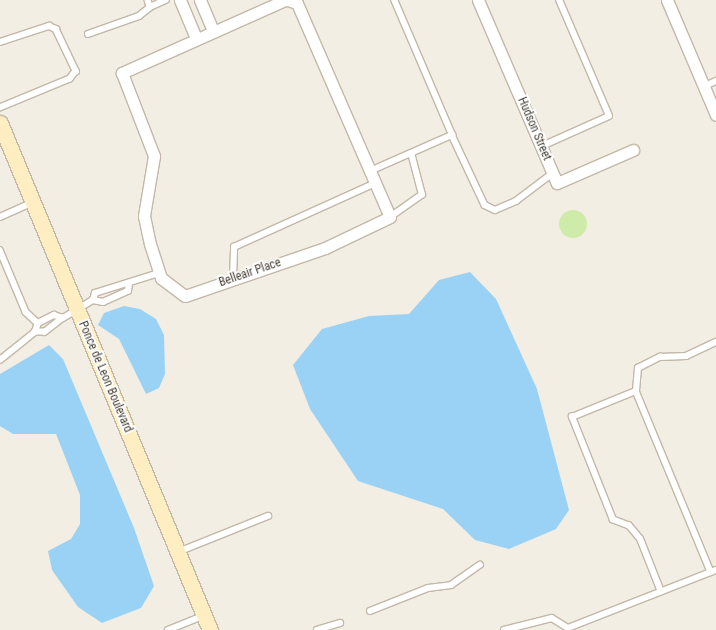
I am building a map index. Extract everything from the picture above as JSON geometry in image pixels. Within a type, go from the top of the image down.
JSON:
[{"type":"street","points":[[180,0],[196,38]]},
{"type":"street","points":[[200,0],[213,30]]},
{"type":"street","name":"Belleair Place","points":[[286,0],[297,3],[390,217],[325,248],[186,296],[173,291],[159,273],[144,216],[154,156],[122,73],[196,38],[286,0]]},
{"type":"street","name":"Hudson Street","points":[[478,0],[557,183],[633,150]]},
{"type":"street","points":[[667,0],[716,115]]},
{"type":"street","name":"Ponce de Leon Boulevard","points":[[0,123],[210,630]]},
{"type":"lane","points":[[148,0],[150,7]]},
{"type":"lane","points":[[88,34],[139,16],[150,7],[166,0]]},
{"type":"lane","points":[[394,0],[452,135],[485,205],[495,210],[516,201],[553,173]]},
{"type":"lane","points":[[542,146],[609,116],[559,0]]},
{"type":"lane","points":[[0,42],[49,26],[56,29],[76,71],[70,79],[0,108]]},
{"type":"lane","points":[[703,87],[716,81]]},
{"type":"lane","points":[[370,171],[452,135]]},
{"type":"lane","points":[[390,217],[422,195],[411,153]]},
{"type":"lane","points":[[233,279],[234,247],[376,183]]},
{"type":"lane","points":[[0,217],[32,203]]},
{"type":"lane","points":[[0,250],[26,312],[38,323]]},
{"type":"lane","points":[[35,332],[45,332],[63,318],[78,312],[93,300],[95,292],[124,281],[129,284],[159,273]]},
{"type":"lane","points":[[93,300],[102,302],[128,291],[129,284]]},
{"type":"lane","points":[[0,360],[35,332],[38,323],[54,315],[63,318]]},
{"type":"lane","points":[[504,630],[552,618],[568,628],[714,571],[636,391],[638,368],[660,357],[686,356],[716,342]]},
{"type":"lane","points":[[636,391],[572,417],[613,520],[628,526],[640,539],[661,592]]},
{"type":"lane","points":[[178,552],[268,516]]},
{"type":"lane","points":[[370,611],[428,588],[451,585],[480,565]]},
{"type":"lane","points":[[168,630],[204,615]]},
{"type":"lane","points":[[317,630],[340,623]]},
{"type":"green space","points":[[573,210],[583,214],[587,224],[583,234],[573,238],[563,234],[559,224],[563,214]]},
{"type":"water","points":[[470,272],[496,299],[537,389],[569,510],[556,529],[509,549],[475,540],[443,509],[358,481],[310,409],[293,365],[322,329],[369,316],[409,314],[439,280]]},
{"type":"water","points":[[124,306],[140,309],[156,319],[164,335],[165,374],[159,388],[146,394],[119,339],[98,325],[104,313]]},
{"type":"water","points":[[49,345],[63,359],[134,528],[154,586],[141,608],[102,623],[78,607],[52,570],[48,551],[71,539],[80,524],[80,495],[56,434],[13,434],[0,426],[0,374]]}]
